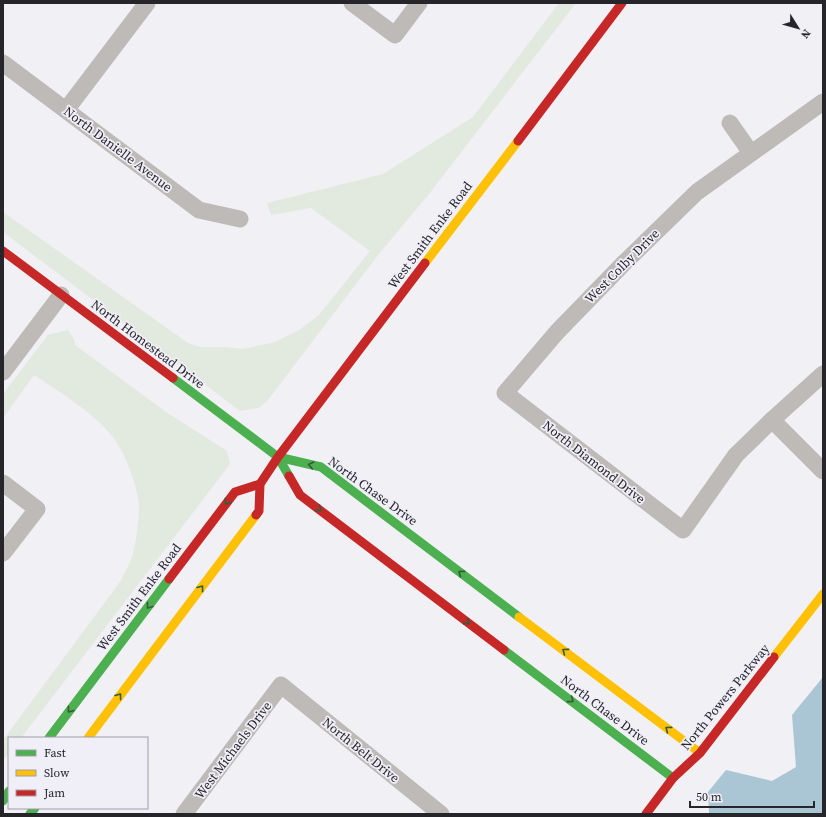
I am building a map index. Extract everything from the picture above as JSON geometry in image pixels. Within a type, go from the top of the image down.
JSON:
[{"type":"street","points":[[66,110],[147,3]]},
{"type":"street","points":[[352,3],[395,35],[419,3]]},
{"type":"street","name":"West Smith Enke Road","points":[[50,737],[235,492],[260,484],[278,458],[622,3]]},
{"type":"street","name":"North Danielle Avenue","points":[[3,63],[199,210],[240,220]]},
{"type":"street","name":"West Colby Drive","points":[[505,393],[556,332],[692,197],[823,102]]},
{"type":"street","points":[[730,123],[751,153]]},
{"type":"street","name":"North Homestead Drive","points":[[3,251],[278,458]]},
{"type":"street","points":[[3,372],[61,295]]},
{"type":"street","points":[[823,374],[772,420],[823,472]]},
{"type":"street","name":"North Diamond Drive","points":[[505,393],[683,530],[736,455],[772,420]]},
{"type":"street","name":"North Chase Drive","points":[[278,458],[321,467],[700,753]]},
{"type":"street","name":"North Chase Drive","points":[[278,458],[300,495],[673,778]]},
{"type":"street","points":[[3,483],[37,509],[3,553]]},
{"type":"street","points":[[89,737],[258,511],[260,484]]},
{"type":"street","name":"North Powers Parkway","points":[[646,814],[673,778],[700,753],[823,594]]},
{"type":"street","name":"West Michaels Drive","points":[[184,814],[281,685]]},
{"type":"street","name":"North Belt Drive","points":[[281,685],[441,814]]},
{"type":"shaded area","points":[[559,3],[576,3],[429,194],[378,255],[268,400],[259,408],[240,411],[3,232],[3,212],[188,343],[200,347],[243,349],[275,342],[299,330],[319,315],[370,251],[311,208],[271,215],[267,203],[383,174],[473,117]]},
{"type":"shaded area","points":[[68,330],[74,339],[75,345],[166,412],[227,451],[230,464],[22,737],[8,737],[8,754],[3,761],[3,740],[120,582],[132,557],[138,524],[139,505],[136,489],[126,460],[118,443],[96,419],[76,403],[34,375],[3,418],[3,394],[48,335]]},
{"type":"water","points":[[823,677],[823,814],[709,814],[708,792],[726,770],[772,781],[796,767],[792,715]]},
{"type":"traffic: fast","points":[[173,378],[278,457],[289,476]]},
{"type":"traffic: fast","points":[[278,457],[321,467],[519,617]]},
{"type":"traffic: fast","points":[[50,737],[169,579]]},
{"type":"traffic: fast","points":[[504,650],[673,778]]},
{"type":"traffic: fast","points":[[3,801],[8,793]]},
{"type":"traffic: fast","points":[[30,814],[34,809]]},
{"type":"traffic: slow","points":[[425,263],[518,141]]},
{"type":"traffic: slow","points":[[89,737],[256,515]]},
{"type":"traffic: slow","points":[[774,657],[823,594]]},
{"type":"traffic: slow","points":[[519,617],[700,753]]},
{"type":"traffic: jam","points":[[518,141],[622,3]]},
{"type":"traffic: jam","points":[[3,251],[173,378]]},
{"type":"traffic: jam","points":[[256,515],[259,511],[260,484],[278,457],[425,263]]},
{"type":"traffic: jam","points":[[289,476],[300,495],[504,650]]},
{"type":"traffic: jam","points":[[169,579],[235,492],[260,484]]},
{"type":"traffic: jam","points":[[646,814],[673,778],[700,753],[774,657]]}]
